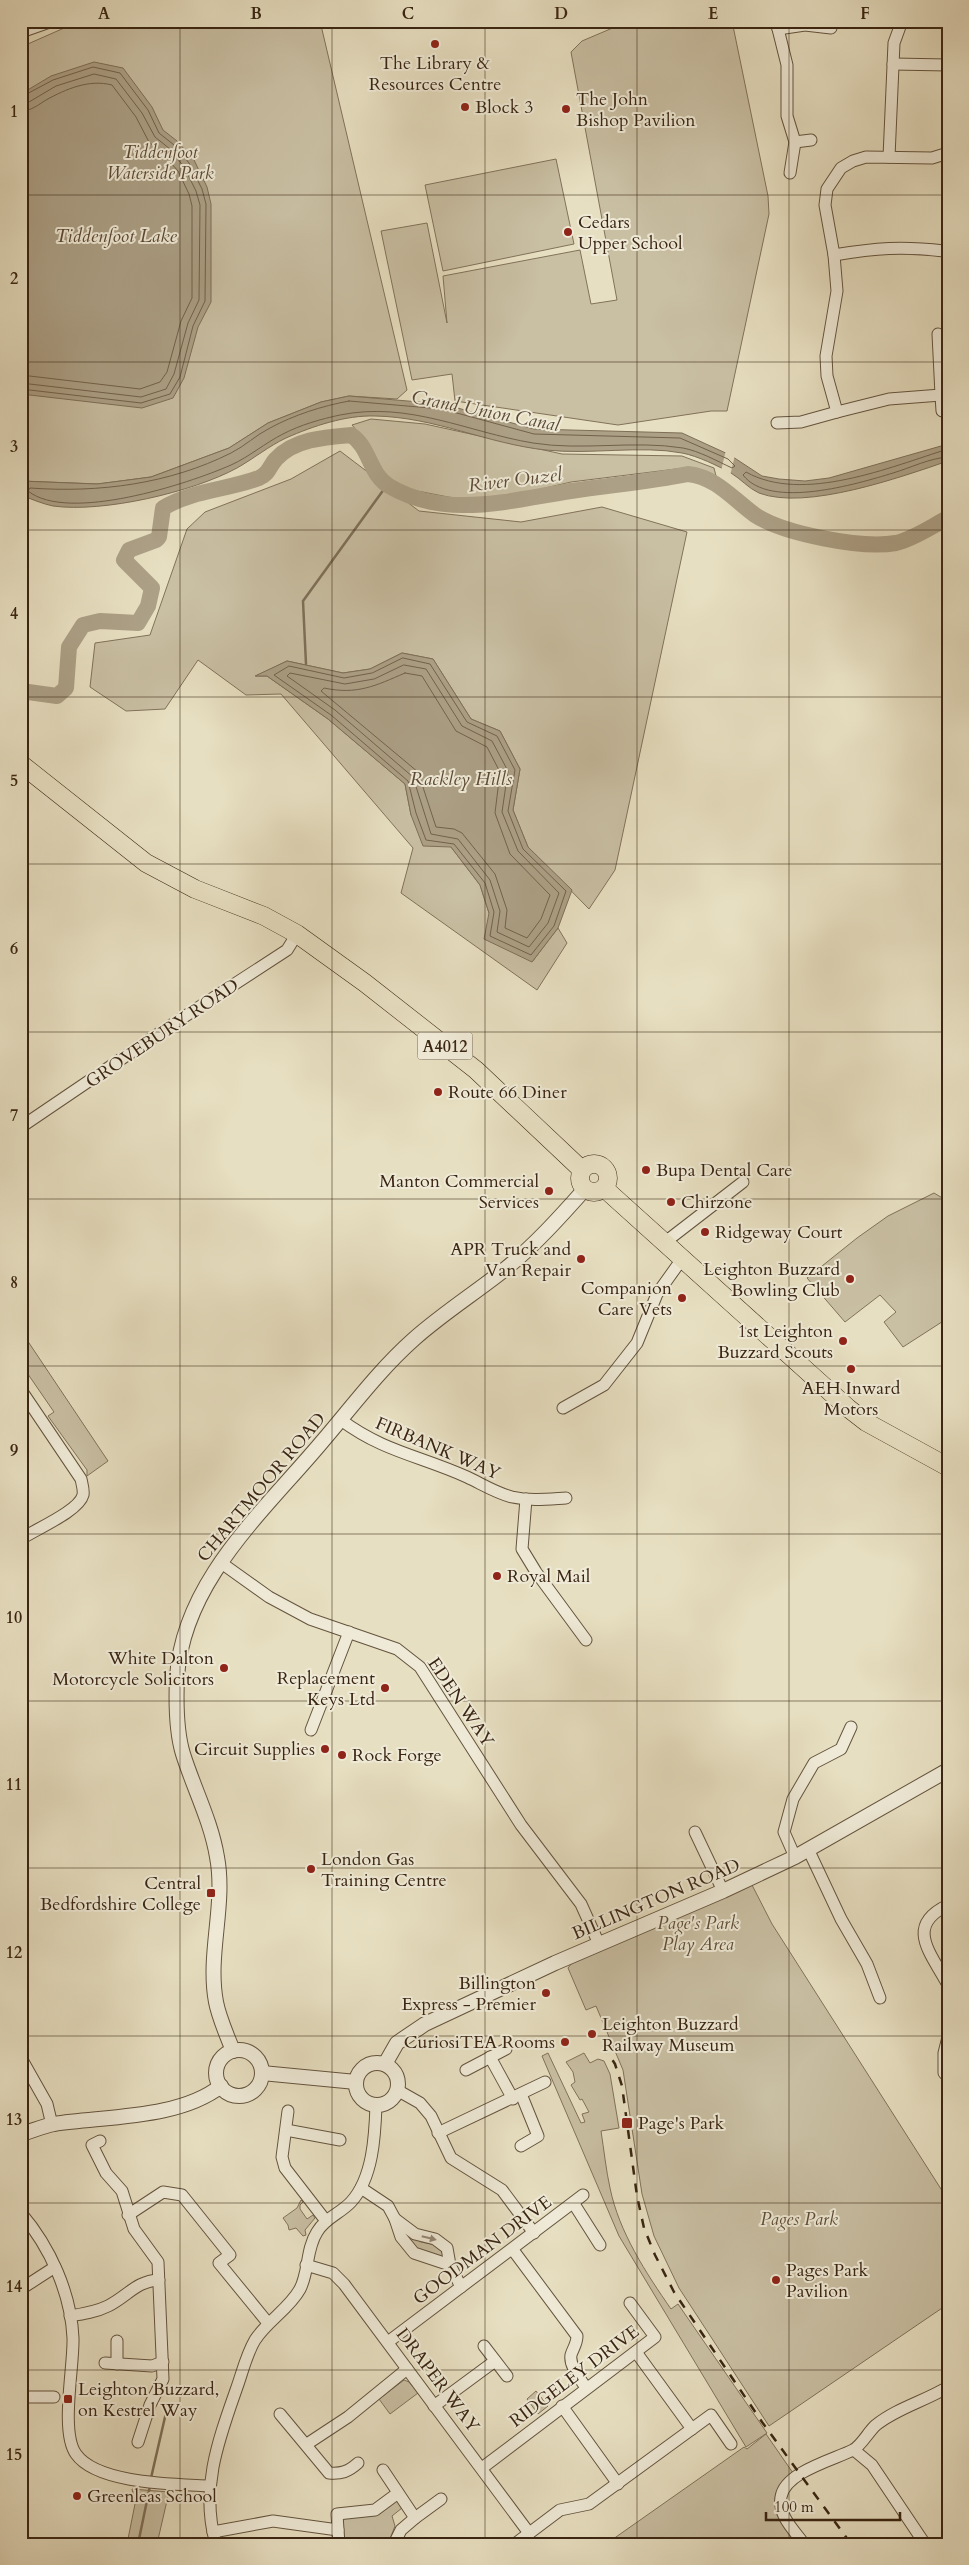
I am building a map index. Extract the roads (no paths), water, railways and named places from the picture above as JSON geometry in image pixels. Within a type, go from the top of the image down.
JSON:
[{"type":"main road","name":"A4012","points":[[21,764],[146,863],[195,888],[264,916],[297,934],[365,983],[476,1070],[582,1170]]},
{"type":"main road","points":[[592,1164],[604,1168],[608,1176],[604,1188],[594,1193],[585,1189],[580,1179],[582,1170],[592,1164]]},
{"type":"main road","points":[[604,1188],[848,1408],[866,1422],[948,1467]]},
{"type":"street","points":[[21,32],[52,21]]},
{"type":"street","points":[[889,157],[894,43],[902,21]]},
{"type":"street","points":[[790,173],[795,142],[787,116],[786,65],[777,25],[805,25],[831,28]]},
{"type":"street","points":[[893,64],[948,65]]},
{"type":"street","points":[[795,142],[811,140]]},
{"type":"street","points":[[837,412],[827,376],[826,356],[833,325],[836,290],[834,255],[825,205],[828,189],[841,168],[853,160],[866,157],[932,158],[948,153]]},
{"type":"street","points":[[834,255],[882,247],[908,246],[944,251]]},
{"type":"street","points":[[938,334],[942,411]]},
{"type":"street","points":[[777,423],[801,422],[889,399],[941,394]]},
{"type":"street","name":"GROVEBURY ROAD","points":[[21,1127],[176,1021],[286,950],[297,934]]},
{"type":"street","points":[[664,1243],[743,1182]]},
{"type":"street","name":"CHARTMOOR ROAD","points":[[233,2051],[216,2002],[214,1955],[220,1890],[218,1858],[212,1832],[182,1752],[177,1676],[185,1634],[197,1600],[220,1562],[375,1379],[413,1340],[506,1268],[545,1232],[585,1189]]},
{"type":"street","points":[[563,1408],[604,1385],[637,1343],[657,1294],[682,1259]]},
{"type":"street","points":[[21,1390],[48,1426],[81,1479],[83,1487],[83,1495],[75,1507],[21,1539]]},
{"type":"street","name":"FIRBANK WAY","points":[[341,1420],[362,1436],[399,1453],[466,1476],[492,1490],[526,1499],[566,1498]]},
{"type":"street","points":[[526,1499],[522,1549],[536,1572],[586,1640]]},
{"type":"street","name":"EDEN WAY","points":[[220,1562],[269,1598],[310,1619],[397,1649],[420,1667],[521,1826],[582,1904],[599,1944]]},
{"type":"street","points":[[311,1730],[349,1632]]},
{"type":"street","points":[[795,1858],[784,1832],[792,1799],[814,1763],[841,1748],[851,1727]]},
{"type":"street","name":"BILLINGTON ROAD","points":[[385,2064],[397,2043],[425,2024],[599,1944],[795,1858],[948,1770]]},
{"type":"street","points":[[695,1832],[723,1891]]},
{"type":"street","points":[[809,1850],[841,1919],[867,1964],[880,1998]]},
{"type":"street","points":[[948,1905],[932,1913],[924,1925],[924,1938],[948,1985]]},
{"type":"street","points":[[948,2037],[944,2053],[944,2073],[948,2077]]},
{"type":"street","points":[[466,2070],[506,2049]]},
{"type":"street","points":[[242,2050],[250,2052],[257,2057],[262,2073],[258,2087],[246,2095],[232,2095],[220,2086],[216,2078],[216,2068],[220,2059],[233,2051],[242,2050]]},
{"type":"street","points":[[490,2057],[517,2097],[538,2136],[521,2146]]},
{"type":"street","points":[[21,2058],[47,2104],[52,2125]]},
{"type":"street","points":[[378,2063],[385,2064],[394,2072],[398,2084],[397,2090],[390,2101],[376,2105],[369,2103],[359,2095],[356,2082],[361,2070],[366,2066],[378,2063]]},
{"type":"street","points":[[262,2073],[356,2082]]},
{"type":"street","points":[[438,2133],[545,2082]]},
{"type":"street","points":[[21,2134],[52,2125],[177,2109],[197,2102],[220,2086]]},
{"type":"street","points":[[397,2090],[420,2103],[431,2116],[451,2158],[502,2190],[534,2233]]},
{"type":"street","points":[[216,2544],[212,2532],[209,2509],[209,2486],[214,2458],[253,2343],[268,2323],[300,2289],[311,2246],[317,2232],[326,2222],[351,2202],[361,2188],[369,2167],[376,2105]]},
{"type":"street","points":[[288,2111],[282,2157],[285,2168],[326,2222]]},
{"type":"street","points":[[286,2130],[340,2140]]},
{"type":"street","points":[[100,2141],[92,2145],[106,2173],[122,2191],[134,2229],[158,2262],[163,2379],[150,2405],[138,2442]]},
{"type":"street","points":[[361,2188],[388,2206],[401,2237],[414,2253],[450,2265]]},
{"type":"street","points":[[128,2214],[164,2192],[182,2195],[230,2255],[219,2263],[268,2323]]},
{"type":"street","name":"GOODMAN DRIVE","points":[[388,2342],[583,2196]]},
{"type":"street","name":"GOODMAN DRIVE","points":[[574,2204],[600,2245]]},
{"type":"street","points":[[21,2213],[43,2244],[65,2292],[73,2338],[68,2432],[76,2455],[90,2466],[138,2481],[209,2486]]},
{"type":"street","points":[[395,2219],[415,2234],[440,2242],[447,2248],[450,2265],[460,2287]]},
{"type":"street","points":[[513,2250],[577,2336],[577,2343],[571,2353],[570,2362],[586,2388]]},
{"type":"street","name":"DRAPER WAY","points":[[306,2265],[333,2273],[344,2284],[529,2533]]},
{"type":"street","points":[[21,2289],[55,2267]]},
{"type":"street","points":[[70,2316],[96,2311],[110,2305],[145,2280],[159,2280]]},
{"type":"street","name":"RIDGELEY DRIVE","points":[[482,2468],[655,2337],[630,2303]]},
{"type":"street","points":[[117,2340],[111,2363],[152,2366],[163,2362]]},
{"type":"street","points":[[484,2346],[507,2376]]},
{"type":"street","points":[[636,2352],[692,2429]]},
{"type":"street","points":[[434,2406],[495,2361]]},
{"type":"street","points":[[306,2444],[348,2417],[407,2369]]},
{"type":"street","points":[[804,2544],[784,2516],[781,2495],[786,2485],[819,2464],[854,2450],[876,2425],[908,2406],[947,2390]]},
{"type":"street","points":[[21,2397],[54,2397]]},
{"type":"street","points":[[562,2406],[618,2484]]},
{"type":"street","points":[[280,2414],[329,2473],[339,2474],[349,2471],[358,2463]]},
{"type":"street","points":[[515,2544],[560,2510],[589,2504],[711,2415],[731,2444]]},
{"type":"street","points":[[854,2450],[872,2465],[925,2544]]},
{"type":"street","points":[[383,2470],[415,2518]]},
{"type":"street","points":[[339,2544],[337,2514],[375,2510],[398,2493]]},
{"type":"street","points":[[394,2544],[401,2530],[441,2499]]},
{"type":"street","points":[[212,2532],[273,2521],[338,2530]]},
{"type":"water","name":"Tiddenfoot Lake","points":[[94,62],[123,68],[152,107],[163,130],[177,141],[194,160],[207,187],[211,204],[211,302],[198,327],[184,378],[173,398],[142,408],[21,394],[21,94],[51,76]]},
{"type":"water","points":[[349,396],[443,404],[534,429],[682,433],[730,455],[762,476],[779,479],[805,481],[829,478],[948,444],[948,461],[854,490],[802,498],[779,497],[759,493],[726,470],[688,454],[650,450],[546,450],[524,447],[419,421],[364,416],[341,419],[307,429],[280,441],[219,477],[147,499],[97,506],[73,507],[53,506],[21,495],[21,481],[97,484],[151,477],[229,448],[268,423],[321,402]]},
{"type":"water","name":"Rackley Hills","points":[[402,653],[433,659],[471,719],[500,731],[520,769],[513,810],[528,847],[572,890],[558,928],[532,962],[484,939],[489,913],[480,885],[451,847],[423,846],[411,815],[405,784],[328,719],[267,676],[255,676],[287,661],[343,673],[370,669]]},
{"type":"waterway","name":"River Ouzel","points":[[21,691],[57,696],[66,688],[69,647],[83,625],[100,621],[138,623],[148,606],[152,588],[124,560],[129,550],[156,540],[159,537],[163,508],[186,497],[259,478],[265,474],[283,452],[301,443],[321,438],[351,435],[362,446],[377,475],[389,486],[411,496],[433,502],[456,505],[502,502],[688,474],[707,479],[716,484],[755,515],[768,522],[803,534],[844,542],[864,544],[896,543],[948,518]]},
{"type":"waterway","points":[[306,664],[303,601],[387,485]]},
{"type":"waterway","points":[[151,2478],[168,2404]]},
{"type":"waterway","points":[[138,2544],[150,2486]]},
{"type":"railway","points":[[603,2045],[615,2064],[622,2086],[637,2196],[644,2228],[655,2255],[674,2292],[762,2422],[851,2544]]},
{"type":"place","name":"The Library & Resources Centre","points":[[435,44]]},
{"type":"place","name":"Block 3","points":[[465,107]]},
{"type":"place","name":"The John Bishop Pavilion","points":[[566,109]]},
{"type":"place","name":"Cedars Upper School","points":[[568,232]]},
{"type":"place","name":"Route 66 Diner","points":[[438,1092]]},
{"type":"place","name":"Bupa Dental Care","points":[[646,1170]]},
{"type":"place","name":"Manton Commercial Services","points":[[549,1191]]},
{"type":"place","name":"Chirzone","points":[[671,1202]]},
{"type":"place","name":"Ridgeway Court","points":[[705,1232]]},
{"type":"place","name":"APR Truck and Van Repair","points":[[581,1259]]},
{"type":"place","name":"Leighton Buzzard Bowling Club","points":[[850,1279]]},
{"type":"place","name":"Companion Care Vets","points":[[682,1298]]},
{"type":"place","name":"1st Leighton Buzzard Scouts","points":[[843,1341]]},
{"type":"place","name":"AEH Inward Motors","points":[[851,1369]]},
{"type":"place","name":"Royal Mail","points":[[497,1576]]},
{"type":"place","name":"White Dalton Motorcycle Solicitors","points":[[224,1668]]},
{"type":"place","name":"Replacement Keys Ltd","points":[[385,1688]]},
{"type":"place","name":"Circuit Supplies","points":[[325,1749]]},
{"type":"place","name":"Rock Forge","points":[[342,1755]]},
{"type":"place","name":"London Gas Training Centre","points":[[311,1869]]},
{"type":"place","name":"Central Bedfordshire College","points":[[211,1893]]},
{"type":"place","name":"Billington Express - Premier","points":[[546,1993]]},
{"type":"place","name":"Leighton Buzzard Railway Museum","points":[[592,2034]]},
{"type":"place","name":"CuriosiTEA Rooms","points":[[565,2042]]},
{"type":"place","name":"Page's Park","points":[[627,2123]]},
{"type":"place","name":"Pages Park Pavilion","points":[[776,2280]]},
{"type":"place","name":"Leighton Buzzard, on Kestrel Way","points":[[68,2399]]},
{"type":"place","name":"Greenleas School","points":[[77,2496]]},
{"type":"park label","name":"Tiddenfoot Waterside Park","points":[[160,162]]},
{"type":"park label","name":"Page's Park Play Area","points":[[698,1934]]},
{"type":"park label","name":"Pages Park","points":[[799,2219]]},
{"type":"water label","name":"Grand Union Canal","points":[[486,410]]}]
